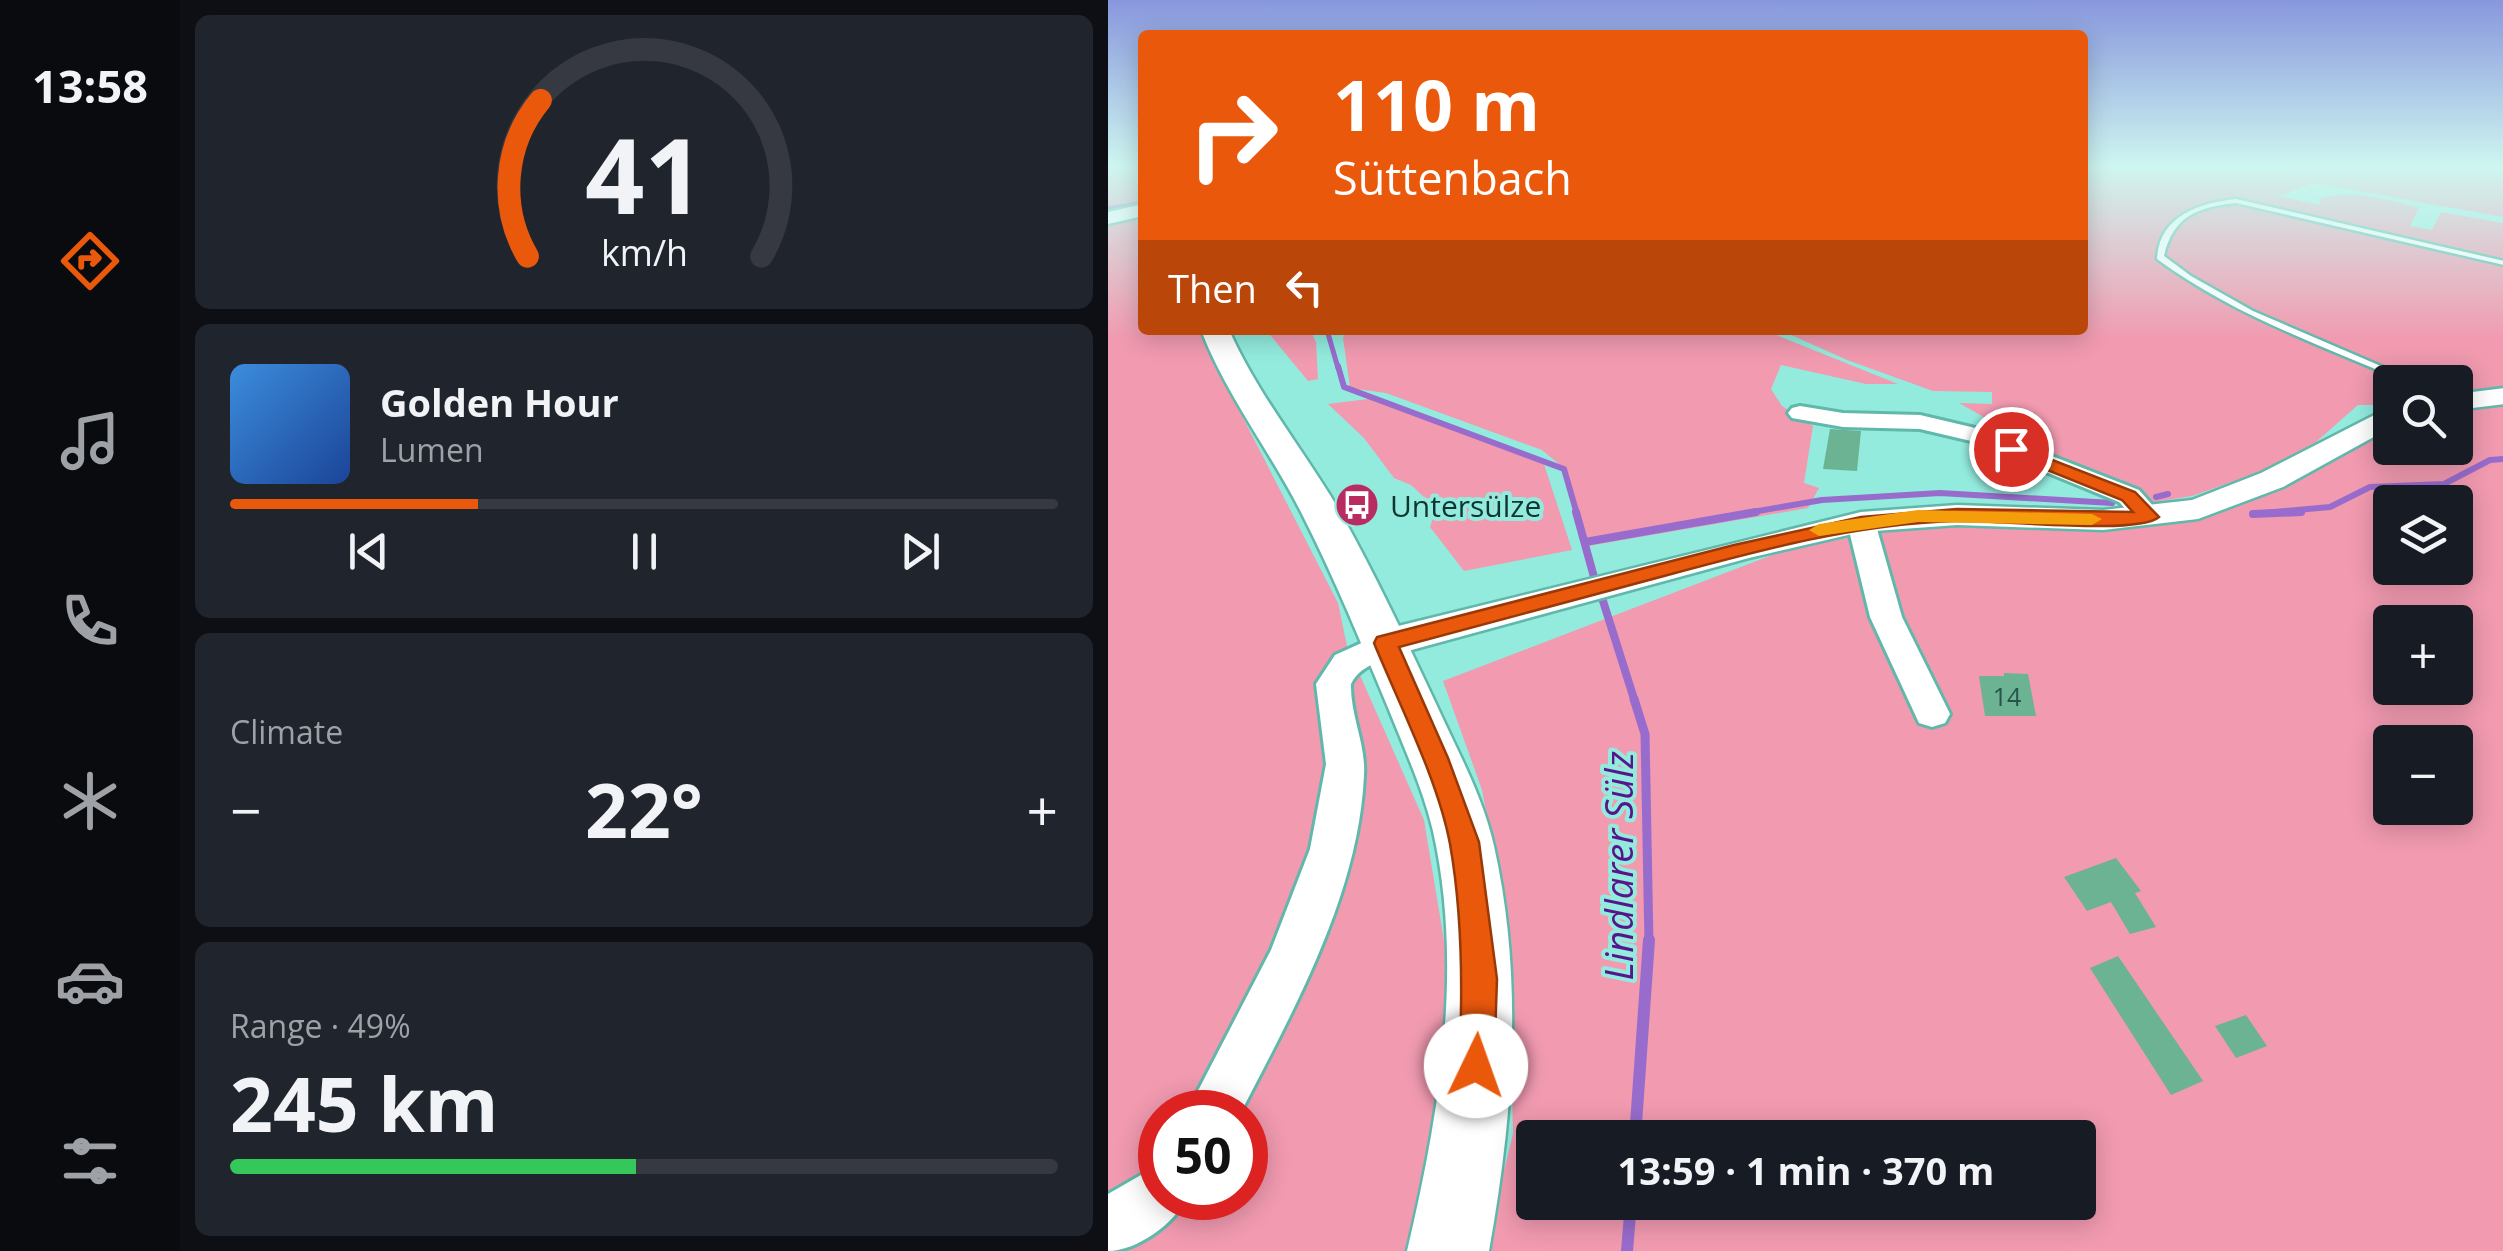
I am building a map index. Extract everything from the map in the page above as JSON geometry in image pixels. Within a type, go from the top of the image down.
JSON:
[{"type":"main road","points":[[1218,335],[1240,380],[1304,481],[1386,643],[1464,842],[1480,979],[1479,1033],[1471,1116],[1448,1251]]},
{"type":"street","points":[[2473,400],[2504,396]]},
{"type":"street","points":[[1800,413],[1843,420],[1920,422],[1979,436],[2128,496],[2149,517]]},
{"type":"street","points":[[1225,1090],[1278,989],[1318,887],[1340,812],[1346,754],[1332,705],[1332,684],[1349,660],[1386,643],[1756,545],[1861,522],[1957,515],[2103,520],[2198,508],[2244,494],[2373,425]]},
{"type":"street","points":[[1861,522],[1886,617],[1932,714]]},
{"type":"street","points":[[1108,1229],[1138,1208]]},
{"type":"lane","points":[[2173,223],[2163,238],[2160,257],[2184,277],[2373,365]]},
{"type":"lane","points":[[2333,223],[2504,263]]},
{"type":"shaded area","points":[[1108,223],[1138,223],[1138,335],[1201,335],[1338,603],[1347,646],[1424,820],[1453,995],[1413,1251],[1108,1251]]},
{"type":"shaded area","points":[[2088,223],[2411,223],[2432,230],[2435,223],[2503,223],[2503,391],[2473,395],[2473,365],[2373,365],[2373,405],[2358,405],[2316,442],[2266,470],[2192,496],[2148,503],[2026,450],[2010,432],[1959,403],[1992,404],[1992,392],[1933,391],[1791,335],[2088,335]]},
{"type":"shaded area","points":[[1270,335],[1312,335],[1318,379],[1308,381]]},
{"type":"shaded area","points":[[1776,335],[1898,384],[1866,384],[1781,365],[1771,389],[1782,406],[1813,426],[1804,483],[1819,488],[1808,508],[1588,546],[1565,469],[1542,450],[1386,393],[1350,388],[1343,338]]},
{"type":"shaded area","points":[[1376,398],[1544,464],[1572,550],[1464,571],[1430,527],[1434,515],[1425,498],[1411,485],[1394,478],[1364,438],[1328,404]]},
{"type":"shaded area","points":[[2503,398],[2503,1251],[1484,1251],[1513,1134],[1508,928],[1482,790],[1443,681],[1788,549],[1939,521],[2141,520],[2373,431],[2373,465],[2473,465],[2473,401]]},
{"type":"building","points":[[1830,429],[1861,431],[1857,471],[1823,469]]},
{"type":"building","points":[[2028,674],[2036,716],[1985,716],[1979,676]]},
{"type":"building","points":[[2116,858],[2141,891],[2135,893],[2156,927],[2130,934],[2111,902],[2087,911],[2064,877]]},
{"type":"building","points":[[2118,956],[2203,1081],[2171,1095],[2090,968]]},
{"type":"building","points":[[2246,1015],[2267,1046],[2236,1058],[2215,1026]]},
{"type":"waterway","name":"Lindlarer Sülz","points":[[1328,335],[1338,368]]},
{"type":"waterway","name":"Lindlarer Sülz","points":[[1338,366],[1344,387],[1564,469],[1577,514]]},
{"type":"waterway","points":[[2301,512],[2253,514],[2330,507],[2370,487],[2444,484],[2490,460],[2504,459]]},
{"type":"waterway","points":[[1741,514],[1822,500],[1940,493],[2112,503]]},
{"type":"waterway","points":[[2156,497],[2168,494]]},
{"type":"waterway","name":"Lindlarer Sülz","points":[[1576,512],[1594,577]]},
{"type":"waterway","points":[[1585,542],[1756,512]]},
{"type":"waterway","name":"Lindlarer Sülz","points":[[1603,601],[1635,702]]},
{"type":"waterway","name":"Lindlarer Sülz","points":[[1634,699],[1645,734],[1649,941]]},
{"type":"waterway","name":"Lindlarer Sülz","points":[[1636,1120],[1649,941]]},
{"type":"waterway","name":"Lindlarer Sülz","points":[[1627,1251],[1630,1220]]},
{"type":"slow traffic","points":[[1819,530],[1918,516],[2092,519]]},
{"type":"place","name":"Untersülze","points":[[1357,505]]},
{"type":"route","points":[[1476,1066],[1480,979],[1464,842],[1386,643],[1742,549],[1861,522],[1957,515],[2103,520],[2149,517],[2128,496],[2011,449]]}]
